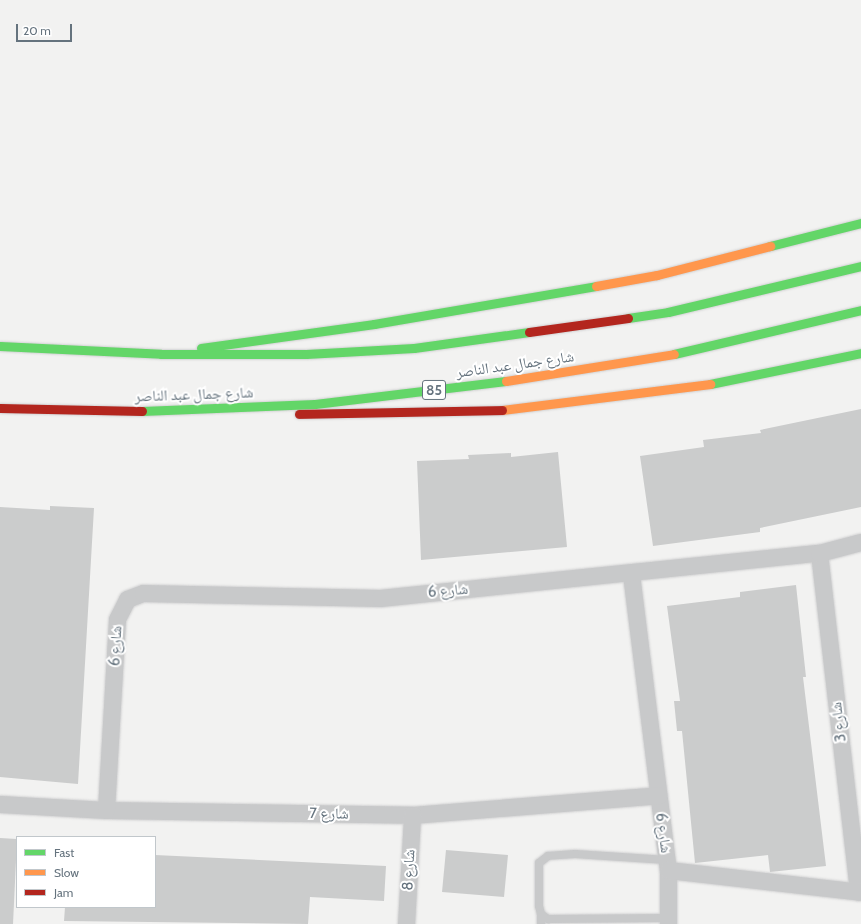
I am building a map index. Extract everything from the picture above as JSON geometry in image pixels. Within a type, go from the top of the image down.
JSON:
[{"type":"main road","points":[[161,354],[374,324],[657,274],[861,223]]},
{"type":"main road","name":"شارع جمال عبد الناصر","points":[[0,346],[161,354],[306,354],[414,348],[668,312],[861,266]]},
{"type":"main road","name":"شارع جمال عبد الناصر","points":[[0,408],[170,412],[315,404],[555,375],[679,353],[861,310]]},
{"type":"main road","points":[[170,412],[227,415],[486,412],[680,390],[861,353]]},
{"type":"street","points":[[631,574],[819,553],[861,542]]},
{"type":"street","name":"شارع 3","points":[[667,865],[860,892],[819,553]]},
{"type":"street","name":"شارع 6","points":[[106,810],[117,619],[127,599],[143,593],[380,598],[631,574],[667,865],[668,921]]},
{"type":"street","name":"شارع 7","points":[[0,804],[106,810],[412,815],[658,795]]},
{"type":"street","name":"شارع 8","points":[[406,924],[412,815]]},
{"type":"lane","points":[[540,924],[539,863],[548,856],[575,854],[667,865]]},
{"type":"lane","points":[[541,914],[548,919],[668,921]]},
{"type":"building","points":[[861,409],[861,507],[760,528],[760,532],[653,546],[640,456],[704,447],[703,440],[761,433],[760,430]]},
{"type":"building","points":[[558,452],[567,547],[421,560],[417,461],[469,459],[468,455],[511,453],[511,457]]},
{"type":"building","points":[[50,506],[94,508],[78,784],[0,777],[0,507],[50,510]]},
{"type":"building","points":[[796,585],[806,677],[803,677],[826,866],[770,872],[768,855],[695,863],[682,731],[677,731],[674,701],[680,701],[667,606],[740,597],[740,592]]},
{"type":"building","points":[[0,838],[16,839],[13,924],[0,924]]},
{"type":"building","points":[[446,850],[508,855],[504,897],[442,892]]},
{"type":"building","points":[[156,855],[386,866],[384,901],[310,897],[308,924],[64,921],[65,908],[156,908]]},
{"type":"traffic: fast","points":[[770,246],[861,223]]},
{"type":"traffic: fast","points":[[628,318],[668,312],[861,266]]},
{"type":"traffic: fast","points":[[201,348],[374,324],[596,286]]},
{"type":"traffic: fast","points":[[674,354],[861,310]]},
{"type":"traffic: fast","points":[[0,346],[161,354],[306,354],[414,348],[529,332]]},
{"type":"traffic: fast","points":[[710,384],[861,353]]},
{"type":"traffic: fast","points":[[142,411],[315,404],[506,381]]},
{"type":"traffic: slow","points":[[596,286],[657,275],[770,246]]},
{"type":"traffic: slow","points":[[506,381],[674,354]]},
{"type":"traffic: slow","points":[[502,410],[710,384]]},
{"type":"traffic: jam","points":[[529,332],[628,318]]},
{"type":"traffic: jam","points":[[0,408],[142,411]]},
{"type":"traffic: jam","points":[[299,414],[502,410]]}]
